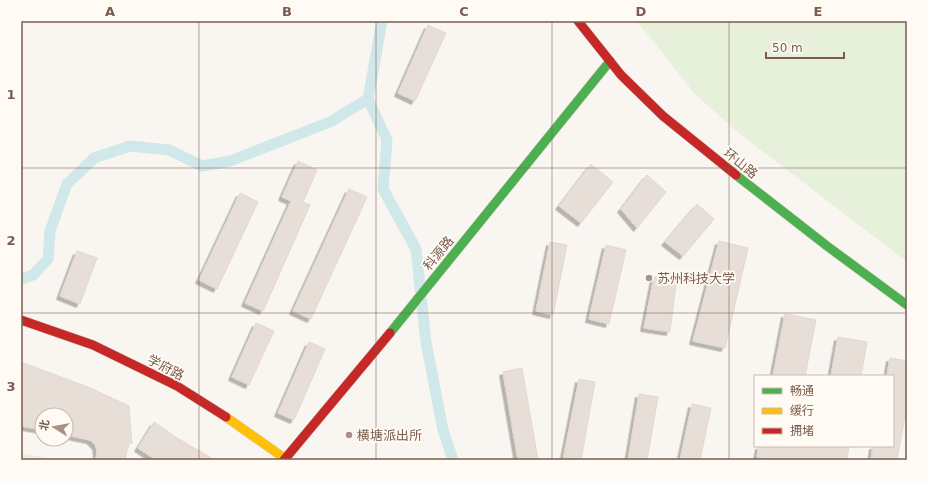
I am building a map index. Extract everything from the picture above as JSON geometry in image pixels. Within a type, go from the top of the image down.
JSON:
[{"type":"street","name":"环山路","points":[[578,21],[621,75],[663,116],[768,201],[907,305]]},
{"type":"street","name":"科源路","points":[[285,459],[399,322],[610,61]]},
{"type":"street","name":"学府路","points":[[21,320],[93,345],[177,386],[232,421],[285,459]]},
{"type":"green space","points":[[636,21],[907,21],[907,261],[742,136],[695,94]]},
{"type":"green space","points":[[21,453],[59,460],[21,460]]},
{"type":"building","points":[[428,25],[446,33],[415,101],[398,93]]},
{"type":"building","points":[[298,161],[317,170],[303,202],[310,205],[263,311],[245,303],[291,201],[282,197]]},
{"type":"building","points":[[591,164],[613,182],[581,223],[559,206]]},
{"type":"building","points":[[647,175],[666,192],[637,228],[621,209]]},
{"type":"building","points":[[349,189],[367,197],[311,319],[293,311]]},
{"type":"building","points":[[240,193],[258,202],[217,289],[199,280]]},
{"type":"building","points":[[697,204],[714,219],[683,256],[665,242]]},
{"type":"building","points":[[719,241],[748,248],[725,348],[693,341]]},
{"type":"building","points":[[550,242],[567,245],[553,315],[536,311]]},
{"type":"building","points":[[606,245],[626,250],[609,324],[589,319]]},
{"type":"building","points":[[77,251],[97,258],[80,304],[60,296]]},
{"type":"building","points":[[654,277],[677,277],[670,332],[644,328]]},
{"type":"building","points":[[785,314],[816,320],[805,375],[773,375]]},
{"type":"building","points":[[256,323],[274,331],[249,385],[232,377]]},
{"type":"building","points":[[838,337],[867,342],[861,375],[831,375]]},
{"type":"building","points":[[309,342],[325,349],[294,420],[278,413]]},
{"type":"building","points":[[890,358],[907,361],[907,406],[897,460],[871,460],[873,447],[894,447],[894,375],[887,375]]},
{"type":"building","points":[[21,362],[88,387],[129,406],[132,444],[129,441],[125,460],[96,460],[96,446],[90,440],[74,437],[74,407],[34,407],[34,428],[21,426]]},
{"type":"building","points":[[522,368],[538,460],[518,460],[503,372]]},
{"type":"building","points":[[579,379],[595,382],[581,460],[563,460]]},
{"type":"building","points":[[639,394],[658,397],[647,460],[628,460]]},
{"type":"building","points":[[692,404],[711,408],[700,460],[680,460]]},
{"type":"building","points":[[154,422],[177,438],[215,460],[156,460],[138,448]]},
{"type":"building","points":[[759,447],[849,447],[847,460],[773,460],[757,457]]},
{"type":"waterway","points":[[382,21],[368,99],[387,140],[383,189],[416,249],[426,342],[443,430],[453,460]]},
{"type":"waterway","points":[[21,279],[33,275],[48,259],[50,231],[67,184],[94,158],[130,146],[169,150],[202,166],[230,161],[330,122],[368,99]]},
{"type":"traffic: fast","points":[[390,333],[610,61]]},
{"type":"traffic: fast","points":[[736,175],[827,246],[907,305]]},
{"type":"traffic: slow","points":[[226,417],[287,460]]},
{"type":"traffic: jam","points":[[578,21],[621,75],[663,116],[736,175]]},
{"type":"traffic: jam","points":[[21,320],[93,345],[177,386],[226,417]]},
{"type":"traffic: jam","points":[[284,460],[390,333]]},
{"type":"place","name":"苏州科技大学","points":[[649,278]]},
{"type":"place","name":"横塘派出所","points":[[349,435]]}]
